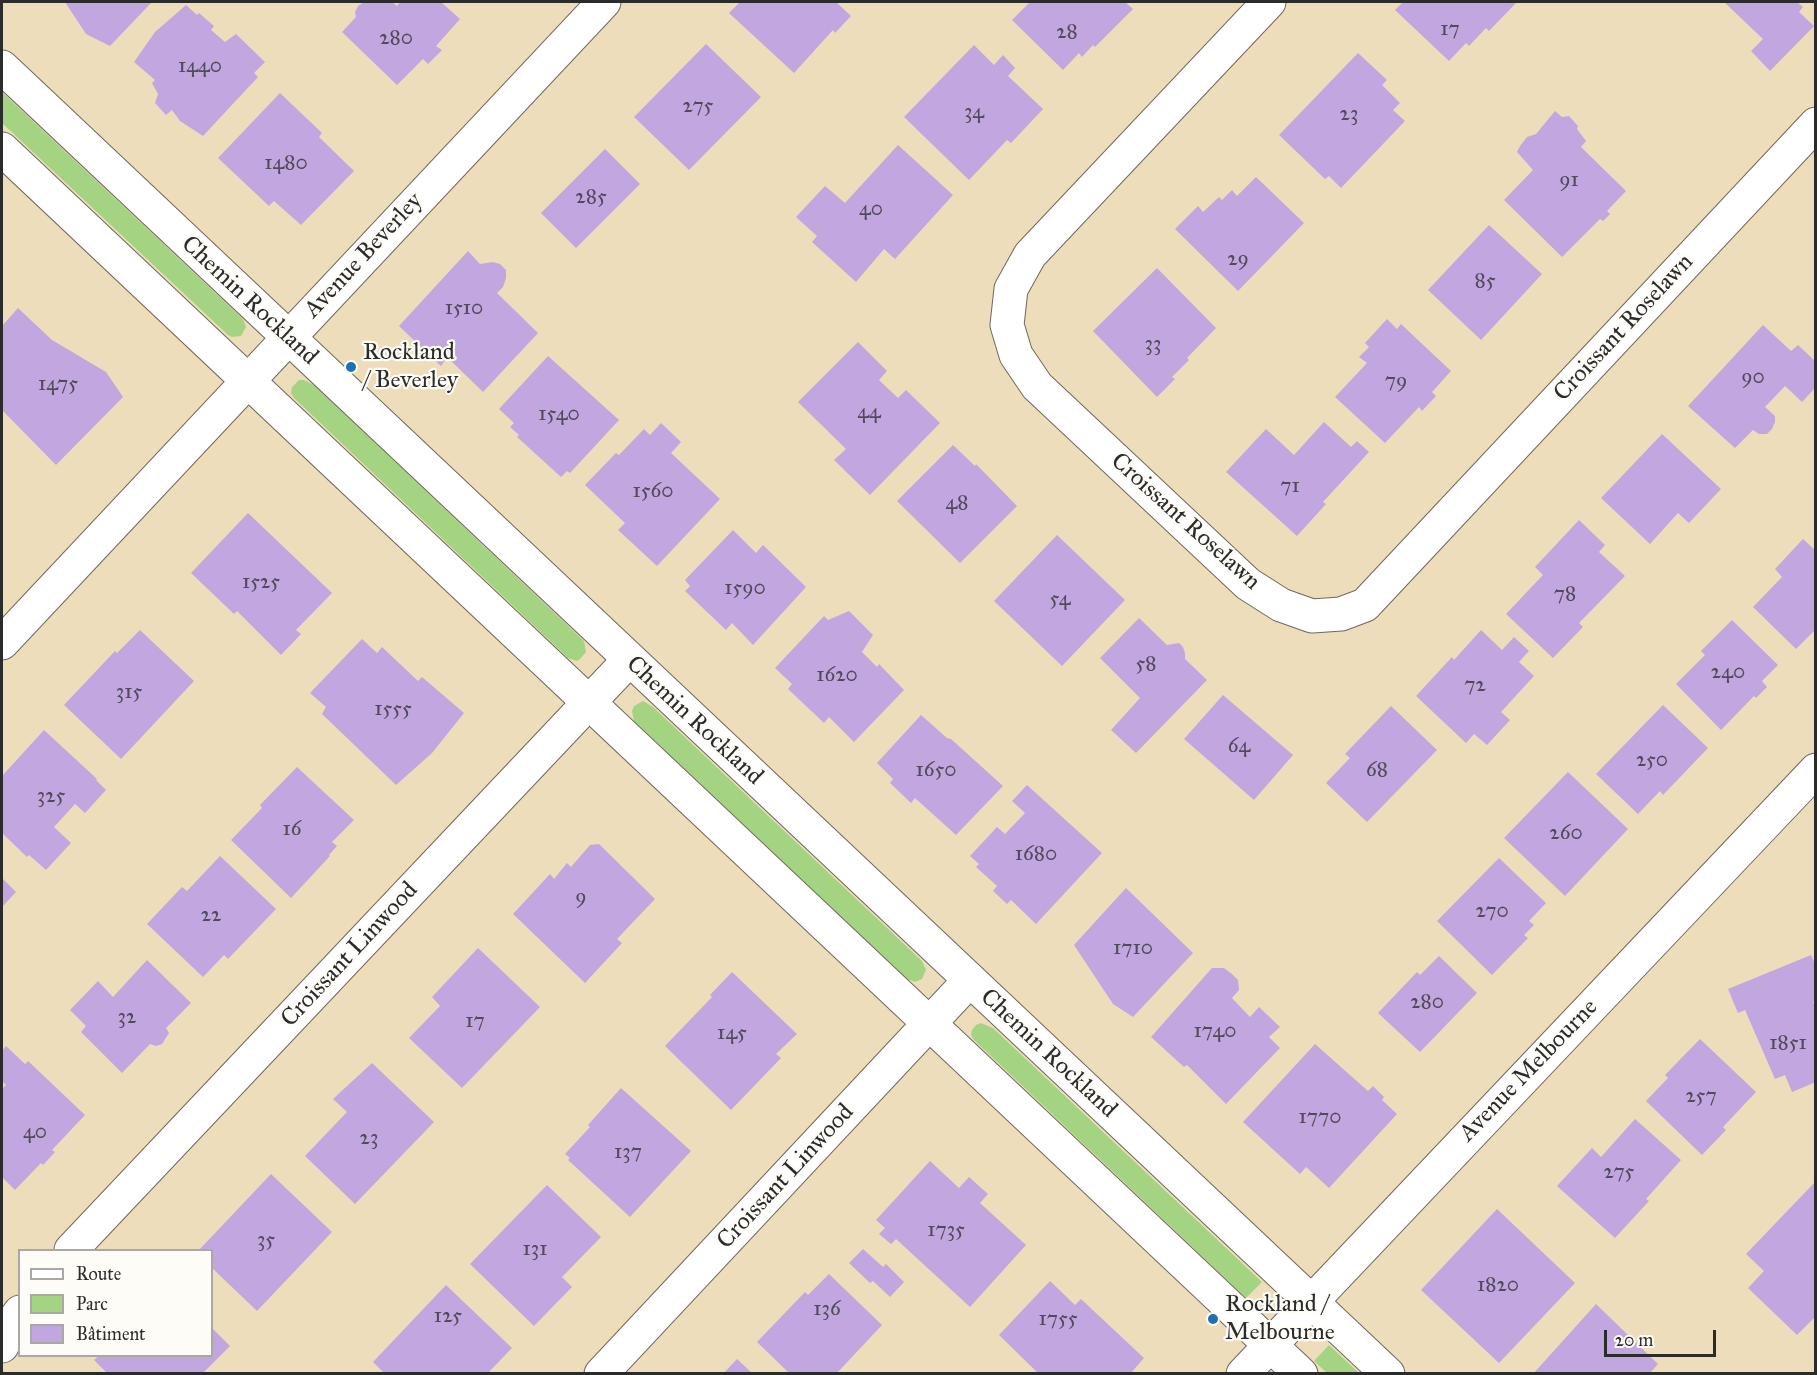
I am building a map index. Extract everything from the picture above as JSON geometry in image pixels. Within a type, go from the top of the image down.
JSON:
[{"type":"street","name":"Avenue Beverley","points":[[2,643],[604,2]]},
{"type":"street","name":"Croissant Roselawn","points":[[1269,2],[1030,255],[1011,289],[1007,325],[1016,355],[1037,386],[1248,584],[1281,605],[1312,616],[1341,614],[1365,605],[1815,124]]},
{"type":"street","name":"Chemin Rockland","points":[[2,68],[1388,1374]]},
{"type":"street","points":[[2,149],[1301,1374]]},
{"type":"street","name":"Croissant Linwood","points":[[73,1249],[629,660]]},
{"type":"street","name":"Avenue Melbourne","points":[[1243,1374],[1815,770]]},
{"type":"street","name":"Croissant Linwood","points":[[601,1374],[970,980]]},
{"type":"street","points":[[2,1346],[10,1326],[18,1315]]},
{"type":"green space","points":[[2,92],[243,319],[246,327],[241,336],[228,335],[2,123]]},
{"type":"green space","points":[[299,380],[314,385],[584,641],[586,652],[580,659],[577,661],[568,658],[294,398],[291,393],[292,387]]},
{"type":"green space","points":[[643,701],[653,707],[922,961],[926,970],[922,979],[915,982],[907,979],[634,721],[632,711],[634,706]]},
{"type":"green space","points":[[981,1023],[993,1028],[1262,1282],[1246,1298],[974,1040],[971,1035],[972,1030]]},
{"type":"green space","points":[[1329,1345],[1359,1373],[1327,1373],[1314,1361]]},
{"type":"building","points":[[65,2],[152,2],[110,46],[86,34]]},
{"type":"building","points":[[364,2],[392,2],[397,6],[400,2],[441,2],[460,19],[436,46],[442,50],[428,64],[423,59],[397,85],[342,32],[356,17],[355,12],[358,6]]},
{"type":"building","points":[[740,2],[836,2],[851,16],[835,33],[833,30],[794,73],[729,13]]},
{"type":"building","points":[[1030,2],[1125,2],[1133,9],[1095,47],[1093,45],[1082,57],[1079,53],[1063,70],[1012,20]]},
{"type":"building","points":[[1403,2],[1516,3],[1489,31],[1486,28],[1469,46],[1466,43],[1449,61],[1395,10]]},
{"type":"building","points":[[1724,2],[1797,2],[1803,7],[1799,12],[1814,26],[1770,71],[1751,51],[1763,39]]},
{"type":"building","points":[[186,5],[214,26],[211,30],[225,42],[236,34],[265,62],[254,73],[258,77],[203,136],[180,121],[172,110],[166,115],[155,103],[158,94],[152,83],[155,80],[134,62],[155,32]]},
{"type":"building","points":[[706,44],[761,97],[689,170],[634,117]]},
{"type":"building","points":[[974,45],[994,65],[1003,55],[1015,68],[1008,76],[1043,109],[1011,143],[1007,140],[969,180],[904,117]]},
{"type":"building","points":[[1358,53],[1387,80],[1382,85],[1400,103],[1393,110],[1405,121],[1341,188],[1329,176],[1325,179],[1279,135]]},
{"type":"building","points":[[280,93],[322,133],[319,137],[354,171],[301,225],[274,201],[269,206],[218,158]]},
{"type":"building","points":[[1555,111],[1562,117],[1569,116],[1578,126],[1577,129],[1586,141],[1581,147],[1626,191],[1607,211],[1610,214],[1603,221],[1600,219],[1562,257],[1504,200],[1533,170],[1517,152],[1520,146],[1527,137],[1536,134]]},
{"type":"building","points":[[898,145],[953,195],[895,259],[884,249],[856,282],[812,242],[817,236],[796,217],[825,186],[845,203]]},
{"type":"building","points":[[605,149],[640,184],[576,248],[541,213]]},
{"type":"building","points":[[1256,177],[1304,223],[1238,291],[1175,229],[1198,206],[1203,212],[1219,197],[1222,200],[1232,190],[1237,196]]},
{"type":"building","points":[[1489,225],[1542,274],[1481,340],[1428,290]]},
{"type":"building","points":[[468,251],[480,264],[493,262],[500,264],[506,270],[503,287],[497,293],[538,333],[483,392],[447,357],[441,366],[399,326]]},
{"type":"building","points":[[1157,268],[1216,328],[1187,358],[1189,360],[1172,377],[1175,379],[1157,397],[1093,331]]},
{"type":"building","points":[[18,308],[52,340],[106,372],[123,397],[56,465],[2,410],[2,326]]},
{"type":"building","points":[[1387,319],[1397,329],[1401,324],[1451,371],[1432,392],[1436,396],[1422,411],[1419,407],[1385,443],[1335,397],[1367,363],[1359,357],[1369,347],[1365,343]]},
{"type":"building","points":[[1763,325],[1791,351],[1798,345],[1816,362],[1816,387],[1802,402],[1785,386],[1765,407],[1775,416],[1772,429],[1767,434],[1759,434],[1753,430],[1735,448],[1688,406]]},
{"type":"building","points":[[858,342],[887,371],[879,380],[898,398],[906,390],[940,423],[870,495],[834,460],[846,449],[798,402]]},
{"type":"building","points":[[548,356],[619,420],[570,473],[567,471],[561,477],[517,437],[519,435],[510,427],[514,423],[499,409]]},
{"type":"building","points":[[1324,422],[1351,447],[1357,441],[1369,452],[1323,502],[1326,504],[1297,536],[1226,472],[1266,429],[1294,455]]},
{"type":"building","points":[[661,423],[681,442],[671,453],[720,499],[657,566],[618,530],[625,523],[585,485],[616,453],[619,455],[644,429],[650,435]]},
{"type":"building","points":[[1662,434],[1721,489],[1689,523],[1678,513],[1650,544],[1601,498]]},
{"type":"building","points":[[953,445],[975,466],[976,464],[1017,506],[960,563],[897,501]]},
{"type":"building","points":[[248,513],[332,593],[296,630],[301,634],[281,655],[237,611],[234,614],[191,573]]},
{"type":"building","points":[[1579,520],[1605,545],[1599,552],[1625,576],[1579,623],[1583,627],[1553,658],[1506,614],[1543,575],[1535,567]]},
{"type":"building","points":[[733,530],[756,553],[763,545],[806,587],[753,645],[732,623],[726,630],[685,591],[690,586],[685,580]]},
{"type":"building","points":[[1057,535],[1125,600],[1062,666],[994,601]]},
{"type":"building","points":[[1803,539],[1816,551],[1816,629],[1796,649],[1753,607],[1782,577],[1775,569]]},
{"type":"building","points":[[849,611],[873,635],[862,652],[877,667],[879,664],[904,690],[854,742],[829,717],[824,723],[788,689],[792,684],[775,668],[824,616],[828,620]]},
{"type":"building","points":[[1139,618],[1167,645],[1179,643],[1183,647],[1185,659],[1207,680],[1136,753],[1111,730],[1140,698],[1100,658]]},
{"type":"building","points":[[1732,620],[1778,665],[1762,681],[1767,687],[1756,698],[1754,696],[1721,730],[1676,684],[1705,655],[1701,651]]},
{"type":"building","points":[[140,630],[194,681],[121,759],[64,705],[115,651],[117,653]]},
{"type":"building","points":[[1481,630],[1502,650],[1514,637],[1529,651],[1519,662],[1534,676],[1501,712],[1510,720],[1487,745],[1474,734],[1466,743],[1416,696],[1452,657],[1454,660]]},
{"type":"building","points":[[362,639],[377,653],[382,647],[418,681],[422,677],[464,713],[432,753],[396,785],[322,714],[326,707],[310,693]]},
{"type":"building","points":[[1223,695],[1293,755],[1254,800],[1184,739]]},
{"type":"building","points":[[1663,705],[1708,748],[1663,795],[1660,791],[1638,814],[1596,774]]},
{"type":"building","points":[[1391,706],[1437,750],[1367,822],[1326,783],[1350,758],[1345,754]]},
{"type":"building","points":[[921,715],[1003,786],[956,835],[915,798],[911,803],[890,783],[893,779],[877,763]]},
{"type":"building","points":[[44,730],[106,790],[85,813],[75,804],[54,827],[71,843],[46,870],[29,855],[27,857],[2,833],[2,776]]},
{"type":"building","points":[[297,767],[354,820],[332,842],[337,846],[330,856],[291,898],[231,840],[262,808],[260,805]]},
{"type":"building","points":[[1568,772],[1628,829],[1565,896],[1504,838]]},
{"type":"building","points":[[1027,785],[1102,853],[1036,924],[1011,900],[1007,904],[993,891],[997,886],[976,867],[979,864],[970,856],[997,827],[1005,834],[1025,813],[1012,801]]},
{"type":"building","points":[[599,844],[655,899],[617,939],[622,943],[585,983],[513,914],[550,874],[554,879],[567,863],[571,867],[590,845]]},
{"type":"building","points":[[220,856],[276,909],[228,959],[224,955],[203,977],[147,924],[182,887],[187,891]]},
{"type":"building","points":[[1499,858],[1546,903],[1529,921],[1534,925],[1524,935],[1528,938],[1492,975],[1437,921]]},
{"type":"building","points":[[2,878],[16,892],[2,907]]},
{"type":"building","points":[[1126,888],[1193,953],[1133,1017],[1113,1004],[1074,945]]},
{"type":"building","points":[[478,948],[540,1007],[462,1088],[409,1038],[440,1006],[432,997]]},
{"type":"building","points":[[1811,955],[1816,966],[1816,1001],[1813,1002],[1816,1008],[1816,1082],[1792,1092],[1785,1075],[1775,1079],[1745,1010],[1738,1013],[1728,989]]},
{"type":"building","points":[[1439,956],[1477,993],[1420,1052],[1378,1013],[1417,972],[1420,975]]},
{"type":"building","points":[[147,960],[191,1003],[166,1028],[169,1033],[162,1044],[156,1046],[150,1044],[122,1073],[81,1032],[86,1026],[70,1010],[98,981],[113,997]]},
{"type":"building","points":[[1212,968],[1224,968],[1238,980],[1239,990],[1232,998],[1250,1017],[1259,1007],[1280,1027],[1269,1037],[1280,1048],[1226,1104],[1187,1065],[1184,1067],[1151,1037]]},
{"type":"building","points":[[732,972],[797,1034],[776,1054],[781,1058],[731,1110],[665,1046],[712,997],[710,995]]},
{"type":"building","points":[[1700,1039],[1756,1092],[1723,1127],[1726,1130],[1702,1155],[1646,1101],[1668,1078],[1665,1075]]},
{"type":"building","points":[[1315,1044],[1368,1091],[1373,1086],[1384,1097],[1382,1100],[1397,1114],[1329,1188],[1306,1167],[1300,1174],[1243,1122]]},
{"type":"building","points":[[6,1046],[25,1064],[28,1061],[85,1115],[52,1150],[55,1152],[43,1165],[41,1163],[15,1190],[2,1177],[2,1089],[6,1085],[2,1081],[2,1051]]},
{"type":"building","points":[[372,1063],[434,1122],[355,1204],[305,1156],[347,1112],[333,1099]]},
{"type":"building","points":[[621,1088],[691,1151],[630,1217],[568,1160],[570,1158],[565,1154]]},
{"type":"building","points":[[1635,1119],[1681,1160],[1646,1199],[1649,1201],[1615,1238],[1557,1186],[1592,1148],[1601,1157]]},
{"type":"building","points":[[930,1161],[959,1188],[969,1177],[988,1194],[980,1203],[1026,1245],[970,1307],[896,1239],[891,1244],[879,1234],[885,1228],[876,1220]]},
{"type":"building","points":[[271,1174],[332,1232],[257,1311],[213,1269],[213,1249],[200,1249]]},
{"type":"building","points":[[1816,1181],[1816,1316],[1797,1335],[1748,1288],[1764,1271],[1746,1254]]},
{"type":"building","points":[[547,1185],[601,1237],[562,1277],[572,1287],[534,1326],[470,1264]]},
{"type":"building","points":[[1497,1209],[1575,1283],[1499,1363],[1421,1290]]},
{"type":"building","points":[[863,1249],[883,1267],[886,1264],[904,1282],[890,1297],[873,1281],[870,1283],[849,1263]]},
{"type":"building","points":[[829,1274],[882,1325],[836,1374],[790,1374],[757,1342],[805,1292],[808,1295]]},
{"type":"building","points":[[1050,1281],[1075,1305],[1081,1299],[1144,1358],[1130,1374],[1039,1374],[999,1335]]},
{"type":"building","points":[[446,1285],[512,1348],[487,1374],[385,1374],[373,1362]]},
{"type":"building","points":[[1596,1304],[1658,1364],[1649,1374],[1533,1374]]},
{"type":"building","points":[[213,1329],[230,1346],[202,1374],[108,1374],[94,1360],[98,1357],[213,1357]]},
{"type":"building","points":[[737,1359],[753,1374],[723,1374]]},
{"type":"place","name":"Rockland / Beverley","points":[[351,367]]},
{"type":"place","name":"Rockland / Melbourne","points":[[1213,1319]]}]
